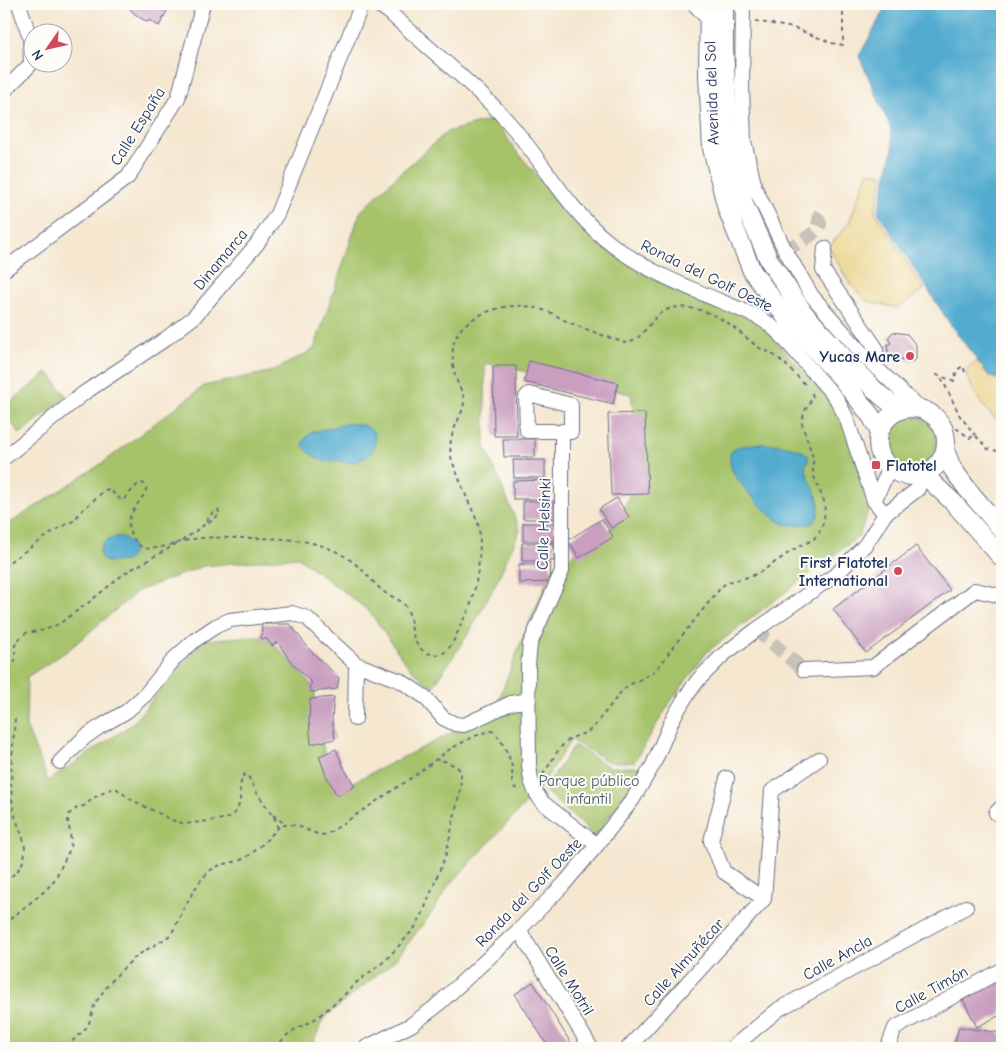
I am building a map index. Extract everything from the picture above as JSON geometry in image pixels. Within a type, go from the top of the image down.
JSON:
[{"type":"main road","name":"Avenida del Sol","points":[[724,4],[724,48],[729,143],[744,204],[769,260],[803,312],[854,369],[889,402],[911,408]]},
{"type":"main road","name":"Avenida del Sol","points":[[709,12],[708,76],[712,148],[727,209],[752,271],[790,323],[842,379],[871,416],[879,430]]},
{"type":"main road","points":[[911,408],[930,413],[947,426],[945,450],[940,460],[933,469],[921,475],[904,475],[896,472],[884,462],[880,455],[878,447],[879,430],[885,420],[893,413],[911,408]]},
{"type":"main road","points":[[945,450],[952,468],[1002,530]]},
{"type":"main road","points":[[921,475],[953,502],[1002,558]]},
{"type":"street","points":[[4,91],[31,64],[30,38],[19,4]]},
{"type":"street","name":"Calle España","points":[[4,270],[128,177],[178,98],[203,4]]},
{"type":"street","name":"Dinamarca","points":[[4,458],[84,394],[164,340],[194,316],[257,244],[277,214],[362,4]]},
{"type":"street","name":"Ronda del Golf Oeste","points":[[377,4],[389,12],[493,106],[522,138],[586,223],[606,241],[655,272],[758,317],[779,333],[836,398],[846,417],[874,502],[886,514]]},
{"type":"street","points":[[694,4],[709,12]]},
{"type":"street","points":[[743,4],[742,86],[744,141],[755,188],[785,250],[812,296],[911,408]]},
{"type":"street","points":[[825,248],[823,270],[876,348],[876,368]]},
{"type":"street","name":"Calle Helsinki","points":[[553,431],[527,431],[526,397],[529,394],[571,405],[571,432],[562,431],[562,571],[530,644],[528,665],[531,780],[542,802],[597,845]]},
{"type":"street","points":[[874,502],[890,468]]},
{"type":"street","name":"Ronda del Golf Oeste","points":[[365,1048],[411,1025],[434,1008],[519,930],[597,845],[633,799],[654,765],[673,718],[698,680],[723,655],[838,573],[866,544],[886,514],[918,489],[921,475]]},
{"type":"street","points":[[804,670],[873,667],[975,590],[1002,596]]},
{"type":"street","points":[[60,762],[84,738],[127,710],[145,695],[175,658],[195,640],[216,626],[230,620],[292,613],[307,618],[356,664],[401,681],[425,697],[444,718],[455,724],[464,725],[511,703],[529,700]]},
{"type":"street","points":[[355,719],[356,664]]},
{"type":"street","points":[[727,778],[711,841],[724,872],[764,899],[772,791],[819,759]]},
{"type":"street","name":"Calle Almuñécar","points":[[628,1048],[764,899]]},
{"type":"street","name":"Calle Ancla","points":[[732,1048],[779,1009],[966,907]]},
{"type":"street","name":"Calle Motril","points":[[519,930],[591,1048]]},
{"type":"street","name":"Calle Timón","points":[[889,1048],[895,1028],[1002,970]]},
{"type":"path","points":[[742,19],[794,28],[832,43],[843,45],[843,4]]},
{"type":"path","points":[[4,567],[59,528],[76,519],[79,513],[105,490],[109,489],[123,500],[138,484],[144,483],[147,487],[146,491],[134,508],[129,527],[132,537],[143,547],[150,548],[200,538],[302,541],[324,547],[341,554],[355,563],[385,592],[402,602],[406,608],[415,641],[422,650],[432,655],[441,654],[456,638],[470,607],[476,584],[479,556],[480,537],[478,524],[450,453],[454,429],[464,406],[464,398],[453,364],[453,345],[461,328],[470,321],[493,310],[507,306],[522,305],[539,308],[565,320],[625,343],[630,343],[657,316],[673,307],[686,307],[714,315],[730,324],[759,348],[783,363],[812,392],[813,396],[804,412],[802,424],[813,457],[813,474],[824,501],[825,513],[823,524],[813,540],[799,546],[762,571],[752,576],[728,582],[722,586],[662,663],[652,673],[631,684],[621,692],[592,729],[571,738],[561,746],[542,775]]},
{"type":"path","points":[[966,372],[963,366],[957,370],[954,381],[937,375],[943,381],[960,416],[975,435],[988,449],[1002,452]]},
{"type":"path","points":[[947,426],[970,438],[975,435]]},
{"type":"path","points":[[15,663],[15,645],[20,637],[26,633],[45,630],[59,624],[126,573],[217,518],[220,514],[218,510],[213,512],[204,525]]},
{"type":"path","points":[[4,880],[19,870],[25,852],[23,839],[13,809],[15,718]]},
{"type":"path","points":[[270,812],[287,825],[302,827],[320,835],[326,835],[450,749],[482,733],[493,731],[498,735],[510,762],[512,769],[511,783],[515,788],[521,790],[529,787]]},
{"type":"path","points":[[275,1048],[286,1036],[319,1016],[358,981],[386,960],[408,936],[422,915],[446,854],[460,791],[460,770],[456,766],[444,761],[436,760]]},
{"type":"path","points":[[4,924],[46,890],[55,879],[72,841],[68,820],[69,814],[77,808],[86,805],[93,798],[113,788],[130,799],[174,821],[186,824],[216,821],[229,818],[235,812],[240,803],[240,781],[245,774],[277,822],[277,829]]},
{"type":"path","points":[[68,1048],[88,1025],[94,1006],[114,979],[138,954],[167,938],[172,933],[197,886],[209,871],[217,866],[241,860],[252,853],[277,829],[287,825]]},
{"type":"green space","points":[[494,119],[517,152],[594,241],[645,275],[760,323],[840,413],[871,504],[859,536],[708,651],[671,701],[634,762],[609,762],[571,740],[539,789],[448,887],[431,914],[395,960],[323,1019],[311,1048],[4,1048],[4,527],[104,462],[204,386],[273,371],[314,349],[360,212],[399,174],[447,132]],"holes":[[[485,363],[631,394],[641,467],[618,524],[552,569],[494,712],[337,790],[328,778],[314,688],[266,635],[203,640],[131,725],[48,781],[26,726],[27,677],[67,651],[138,591],[203,566],[298,557],[369,611],[408,666],[432,688],[469,633],[496,583],[520,530],[485,446]]]},
{"type":"green space","points":[[48,372],[67,397],[20,434],[4,413],[4,407]]},
{"type":"green space","points":[[906,416],[916,416],[930,423],[937,437],[937,447],[930,461],[916,468],[906,468],[896,464],[889,457],[885,447],[885,437],[889,427],[896,420]]},
{"type":"green space","name":"Parque público infantil","points":[[574,745],[609,767],[645,767],[595,836],[544,790]]},
{"type":"sand","points":[[868,171],[883,174],[875,212],[924,289],[898,308],[867,301],[850,284],[829,247],[849,223]]},
{"type":"sand","points":[[978,361],[989,376],[1002,381],[1002,424],[989,413],[980,401],[965,372]]},
{"type":"water","points":[[888,4],[1002,4],[1002,381],[989,376],[952,327],[878,212],[893,149],[890,126],[859,56]]},
{"type":"water","points":[[345,424],[360,425],[374,432],[374,447],[365,458],[352,462],[337,460],[327,462],[314,456],[303,446],[304,440],[312,432]]},
{"type":"water","points":[[755,444],[775,444],[790,447],[808,455],[808,462],[805,466],[819,504],[818,515],[815,521],[806,525],[785,524],[764,509],[742,485],[732,470],[730,453],[737,447]]},
{"type":"water","points":[[116,537],[127,540],[132,545],[133,552],[127,561],[105,561],[100,554],[102,545],[104,542]]},
{"type":"building","points":[[124,4],[154,4],[167,11],[159,26],[149,20],[147,22]]},
{"type":"building","points":[[893,332],[907,334],[916,345],[916,359],[911,362],[904,358],[894,361],[888,353],[887,345],[891,343],[888,338]]},
{"type":"building","points":[[529,361],[618,383],[613,404],[524,382]]},
{"type":"building","points":[[493,366],[516,366],[517,436],[494,436]]},
{"type":"building","points":[[645,413],[648,494],[611,495],[608,414]]},
{"type":"building","points":[[503,439],[535,439],[535,457],[504,457]]},
{"type":"building","points":[[513,460],[545,460],[545,478],[514,478]]},
{"type":"building","points":[[545,480],[545,499],[513,499],[513,481]]},
{"type":"building","points":[[617,498],[629,517],[611,528],[599,509]]},
{"type":"building","points":[[523,501],[554,501],[555,519],[523,519]]},
{"type":"building","points":[[602,519],[613,537],[579,558],[568,540]]},
{"type":"building","points":[[523,523],[555,523],[555,541],[523,541]]},
{"type":"building","points":[[522,543],[554,543],[554,561],[522,561]]},
{"type":"building","points":[[916,546],[950,590],[866,653],[833,609]]},
{"type":"building","points":[[519,564],[550,564],[551,582],[519,583]]},
{"type":"building","points":[[262,624],[290,624],[309,649],[339,678],[337,689],[311,692],[309,687],[312,683],[292,663],[277,642],[272,646],[267,639],[261,639]]},
{"type":"building","points":[[334,697],[332,719],[335,739],[311,744],[310,699]]},
{"type":"building","points":[[336,749],[344,768],[355,786],[337,796],[319,756]]},
{"type":"building","points":[[1002,974],[1002,1014],[977,1027],[961,996]]},
{"type":"building","points":[[533,982],[574,1048],[549,1048],[515,994]]},
{"type":"building","points":[[959,1027],[1002,1033],[1002,1048],[953,1048]]},
{"type":"tunnel","points":[[785,250],[805,239],[818,228],[819,220],[810,216]]},
{"type":"tunnel","points":[[756,630],[804,670]]},
{"type":"place","name":"Yucas Mare","points":[[910,356]]},
{"type":"place","name":"Flatotel","points":[[876,465]]},
{"type":"place","name":"First Flatotel International","points":[[898,571]]}]
